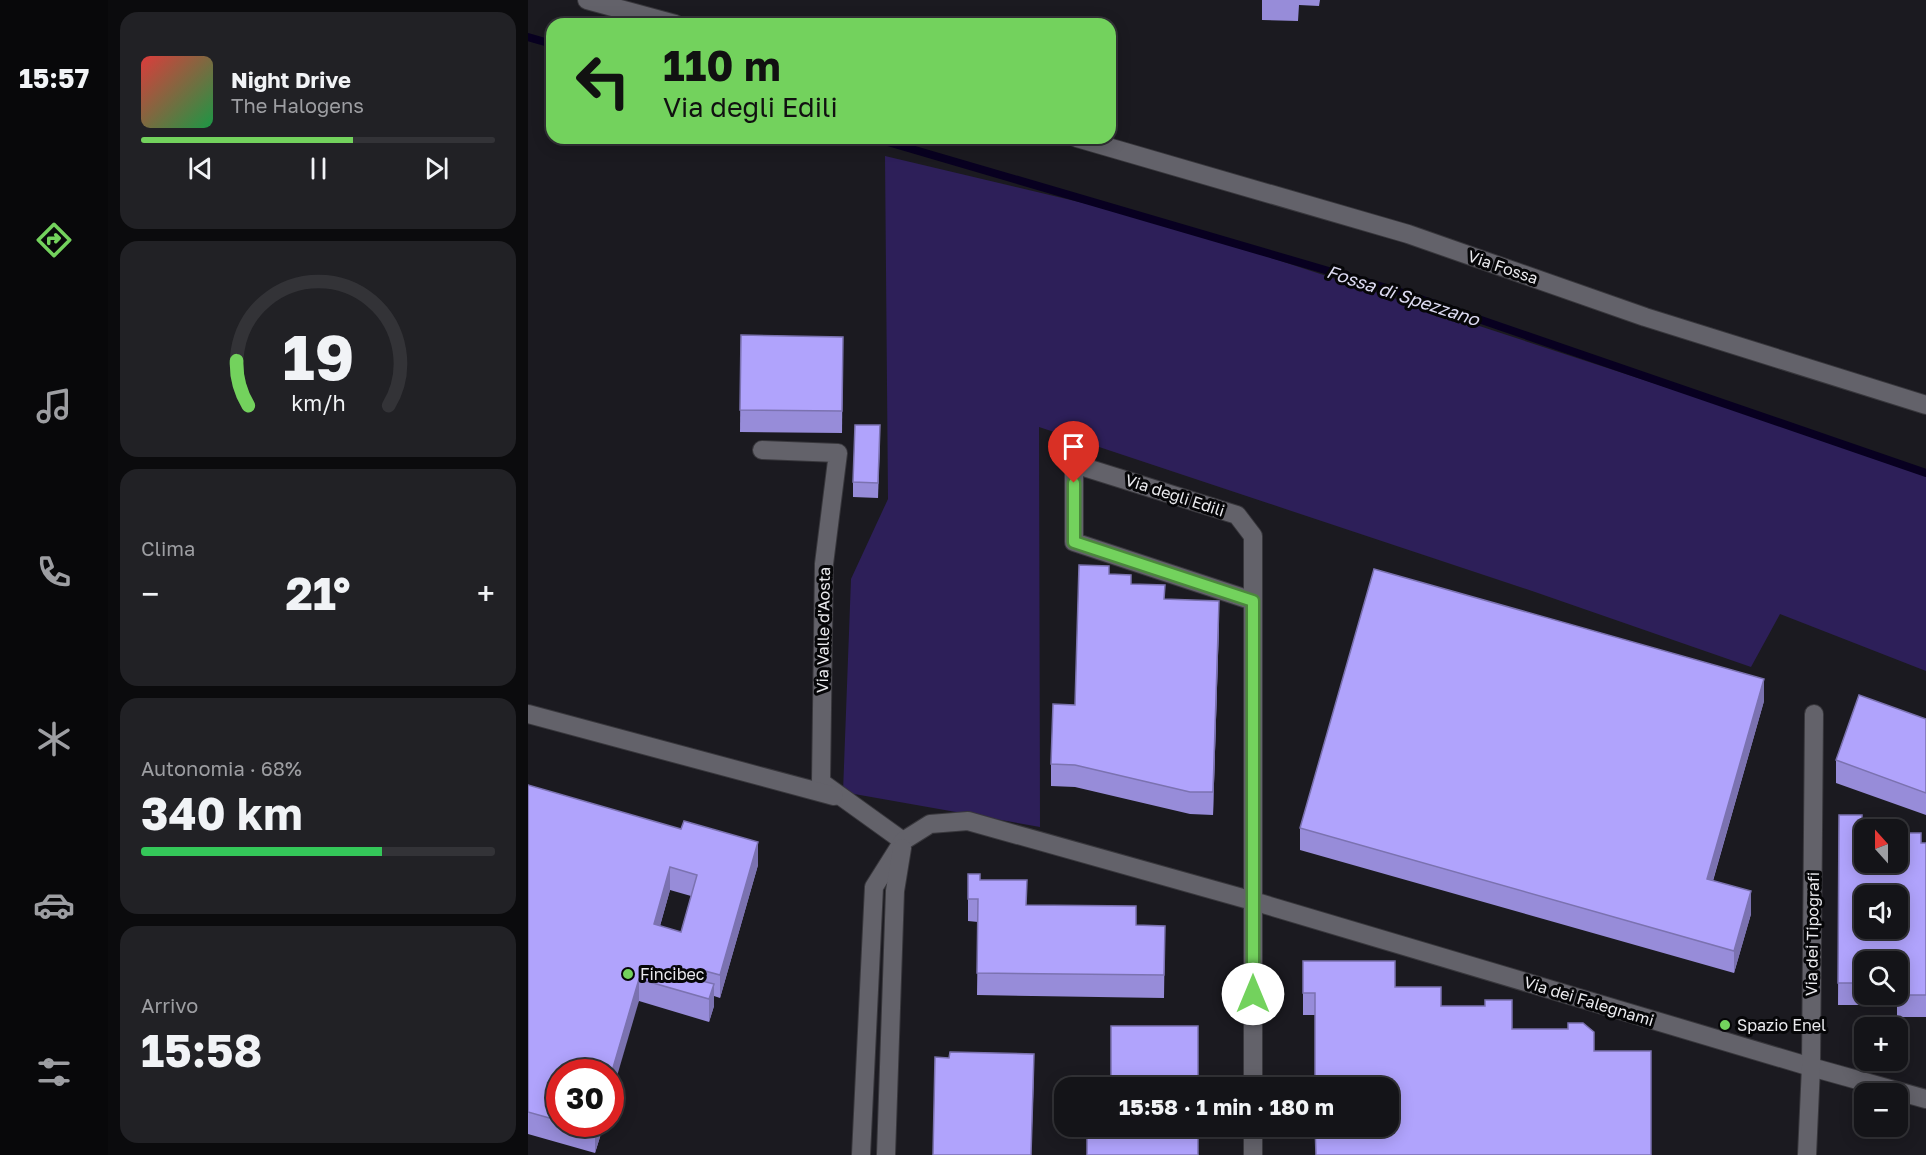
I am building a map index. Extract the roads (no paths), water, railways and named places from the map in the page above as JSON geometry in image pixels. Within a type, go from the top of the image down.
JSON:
[{"type":"street","points":[[587,0],[653,18]]},
{"type":"street","name":"Via Fossa","points":[[1098,144],[1408,234],[1645,317],[1926,405]]},
{"type":"street","name":"Via Valle d'Aosta","points":[[762,450],[838,453],[824,564],[821,783],[903,841]]},
{"type":"street","name":"Via degli Edili","points":[[1253,601],[1074,542],[1074,464],[1237,515],[1254,536],[1253,1077]]},
{"type":"street","points":[[528,714],[844,799]]},
{"type":"street","name":"Via dei Tipografi","points":[[1807,1155],[1814,714]]},
{"type":"street","points":[[861,1155],[874,887],[903,841],[930,824],[968,821],[1253,901]]},
{"type":"street","points":[[886,1155],[895,891],[903,841]]},
{"type":"street","name":"Via dei Falegnami","points":[[1253,901],[1810,1067],[1926,1099]]},
{"type":"street","points":[[1253,1137],[1253,1155]]},
{"type":"waterway","name":"Fossa di Spezzano","points":[[528,37],[546,42]]},
{"type":"waterway","name":"Fossa di Spezzano","points":[[895,144],[1397,291],[1926,473]]},
{"type":"place","name":"Fincibec","points":[[628,974]]},
{"type":"place","name":"Spazio Enel","points":[[1725,1025]]}]
